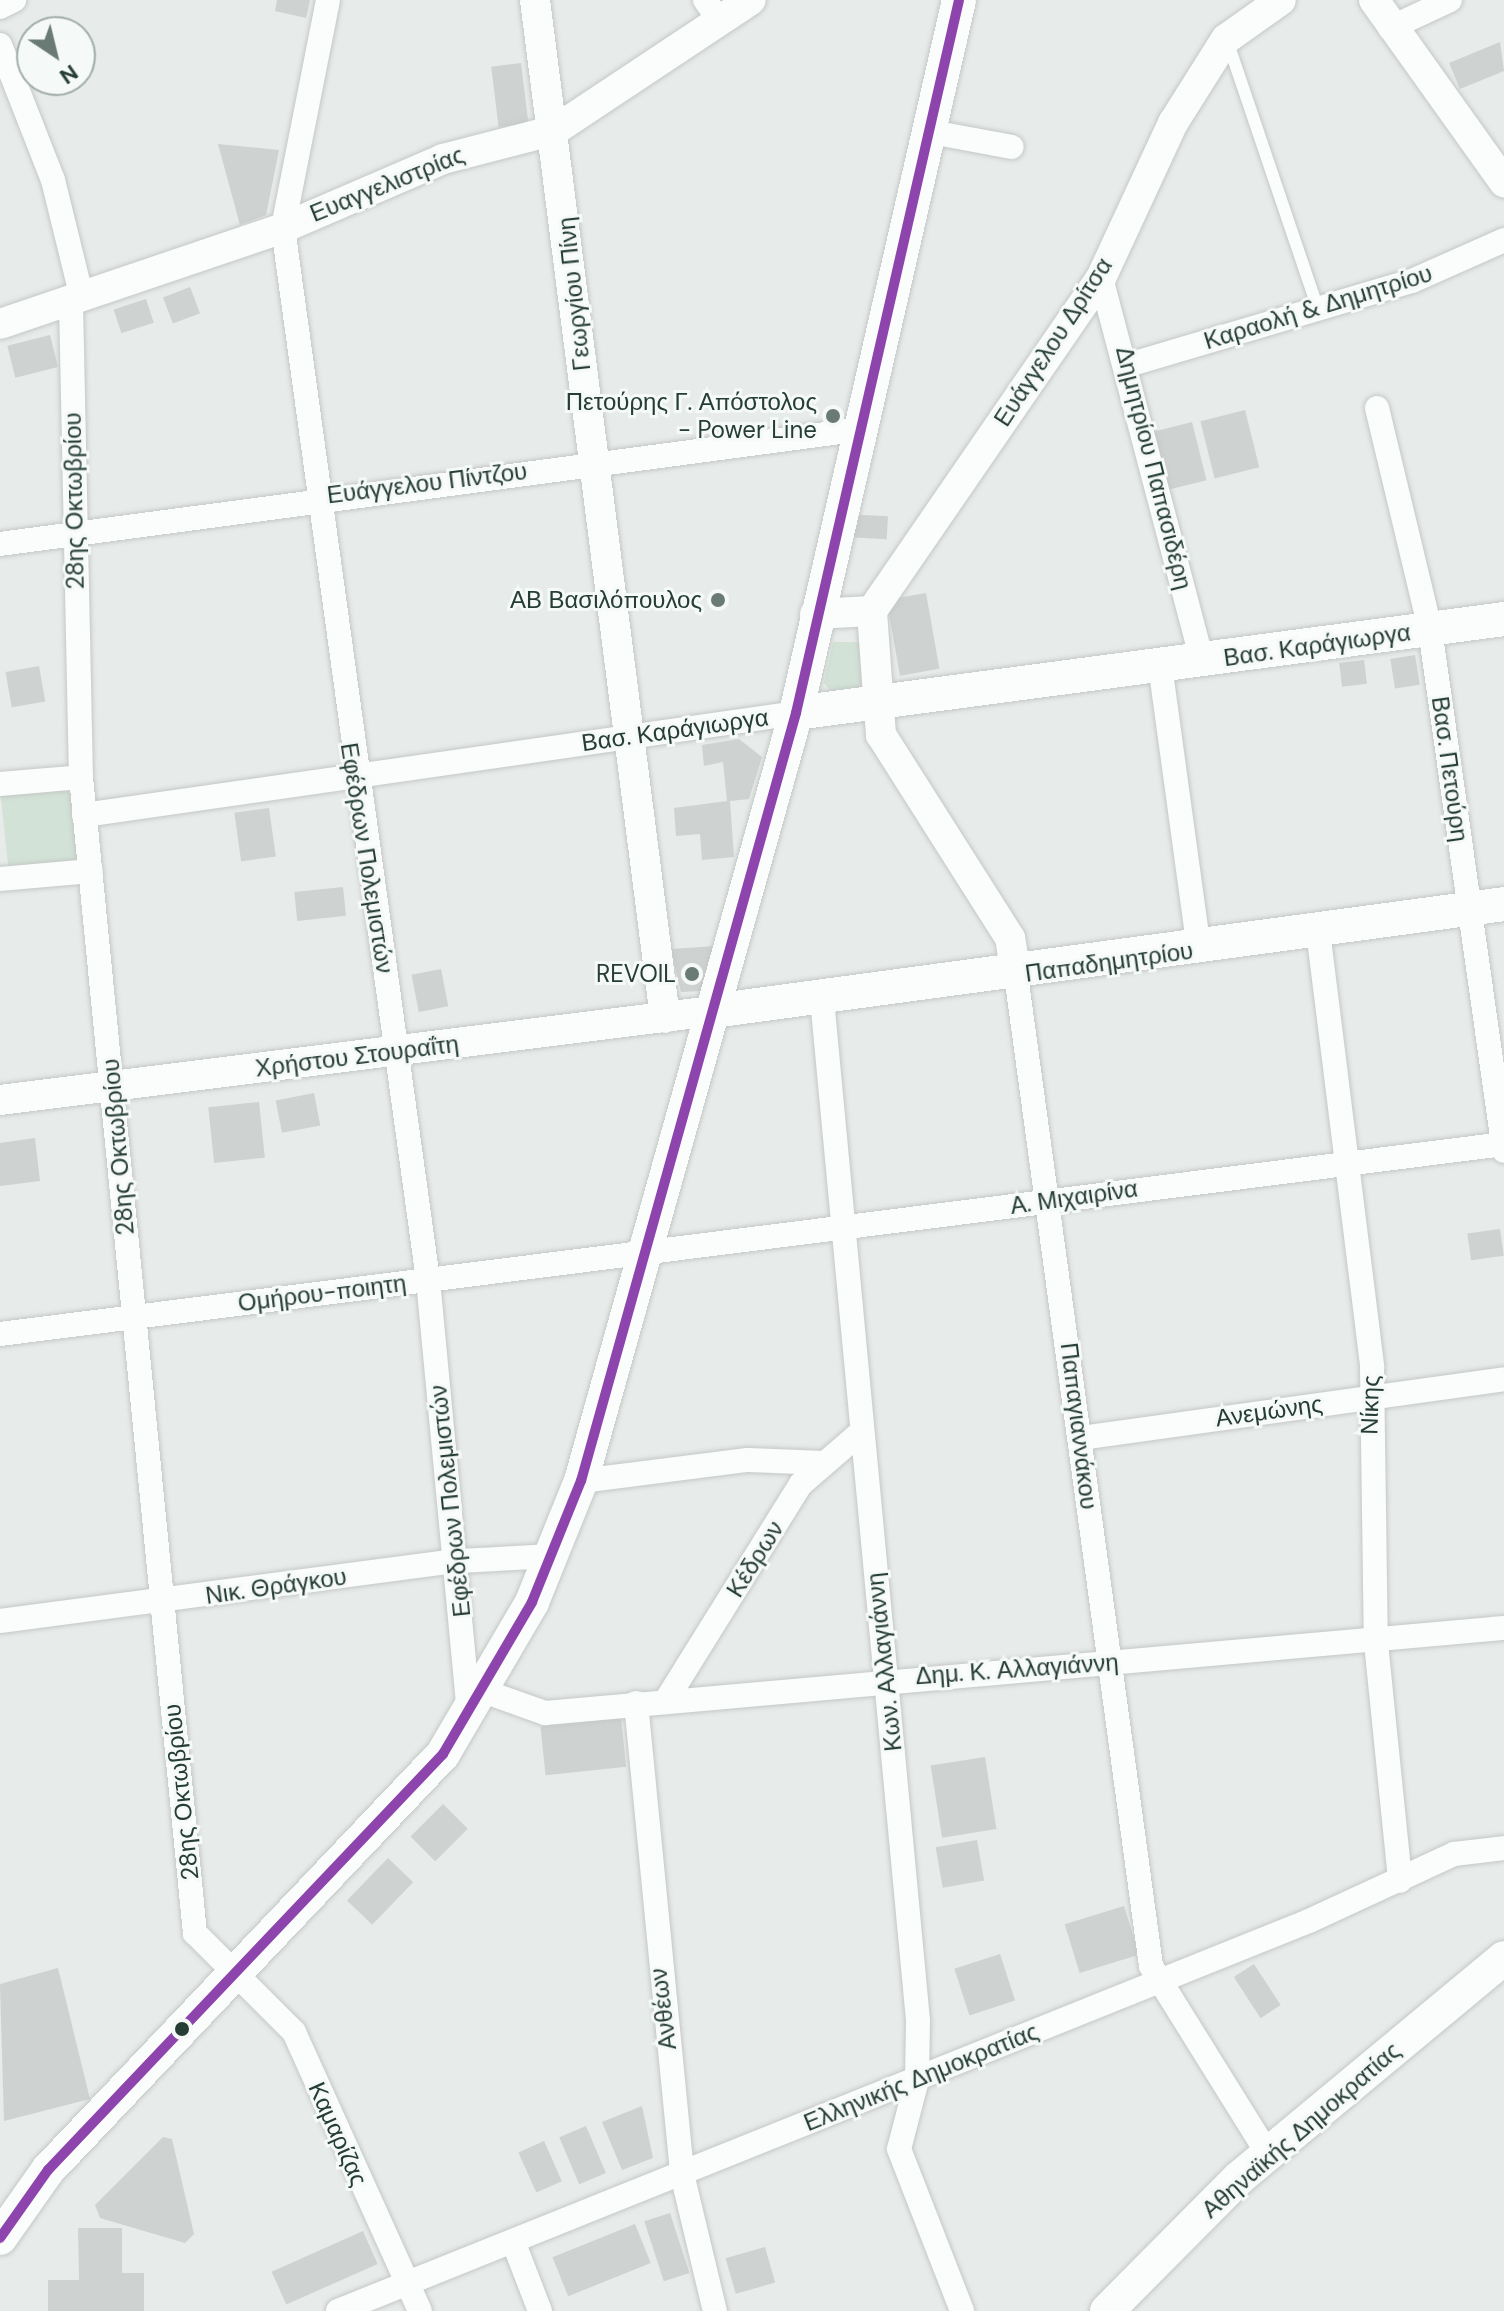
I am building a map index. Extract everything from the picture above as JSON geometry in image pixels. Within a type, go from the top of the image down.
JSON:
[{"type":"main road","points":[[3,2224],[48,2170],[234,1973],[478,1706],[552,1556],[581,1481],[796,713],[855,430],[931,132],[959,0]]},
{"type":"main road","name":"Βασ. Καράγιωργα","points":[[796,713],[1504,619]]},
{"type":"main road","name":"Παπαδημητρίου","points":[[713,1011],[1016,975],[1504,904]]},
{"type":"main road","name":"Αθηναϊκής Δημοκρατίας","points":[[1107,2311],[1268,2154],[1504,1958]]},
{"type":"street","points":[[0,7],[14,0]]},
{"type":"street","name":"Εφέδρων Πολεμιστών","points":[[328,0],[283,228],[354,776],[428,1280],[458,1561],[478,1706]]},
{"type":"street","name":"Γεωργίου Πίνη","points":[[535,0],[555,130],[593,461],[665,1018]]},
{"type":"street","name":"Ευαγγελιστρίας","points":[[0,324],[283,228],[443,159],[555,130],[712,10],[751,0]]},
{"type":"street","name":"Ευάγγελου Δρίτσα","points":[[872,611],[1101,278],[1173,123],[1226,39],[1281,0]]},
{"type":"street","points":[[1374,0],[1390,28],[1504,182]]},
{"type":"street","points":[[1390,28],[1450,0]]},
{"type":"street","name":"28ης Οκτωβρίου","points":[[0,45],[53,180],[76,300],[74,531],[84,815],[195,1933],[234,1973]]},
{"type":"street","points":[[931,132],[1012,147]]},
{"type":"street","name":"Καραολή & Δημητρίου","points":[[1128,365],[1356,299],[1504,240]]},
{"type":"street","name":"Δημητρίου Παπασιδέρη","points":[[1101,278],[1128,365],[1202,661]]},
{"type":"street","name":"Βασ. Πετούρη","points":[[1377,408],[1430,629],[1470,909]]},
{"type":"street","name":"Ευάγγελου Πίντζου","points":[[0,544],[316,497],[855,430]]},
{"type":"street","points":[[815,614],[872,611],[877,703]]},
{"type":"street","points":[[1160,665],[1199,949]]},
{"type":"street","name":"Παπαγιαννάκου","points":[[877,703],[881,735],[1010,938],[1151,1966],[1268,2154]]},
{"type":"street","name":"Βασ. Καράγιωργα","points":[[84,815],[796,713]]},
{"type":"street","points":[[0,784],[81,777]]},
{"type":"street","points":[[0,879],[91,871]]},
{"type":"street","points":[[1470,909],[1504,1151]]},
{"type":"street","name":"Νίκης","points":[[1318,931],[1372,1367],[1368,1397],[1376,1643],[1400,1881]]},
{"type":"street","name":"Κων. Αλλαγιάννη","points":[[822,999],[846,1228],[860,1433],[918,2021],[917,2080],[899,2149],[962,2311]]},
{"type":"street","name":"Χρήστου Στουραΐτη","points":[[0,1100],[713,1011]]},
{"type":"street","name":"Α. Μιχαιρίνα","points":[[645,1254],[1344,1160],[1503,1144]]},
{"type":"street","name":"Ομήρου-ποιητη","points":[[0,1334],[645,1254]]},
{"type":"street","name":"Ανεμώνης","points":[[1081,1438],[1504,1379]]},
{"type":"street","name":"Κέδρων","points":[[667,1699],[801,1484],[860,1433]]},
{"type":"street","points":[[581,1481],[748,1460],[825,1463]]},
{"type":"street","name":"Νικ. Θράγκου","points":[[0,1621],[458,1561],[552,1556]]},
{"type":"street","name":"Δημ. Κ. Αλλαγιάννη","points":[[478,1706],[545,1713],[667,1699],[1107,1661],[1376,1643],[1504,1628]]},
{"type":"street","name":"Ανθέων","points":[[636,1703],[648,1891],[682,2174],[715,2311]]},
{"type":"street","name":"Ελληνικής Δημοκρατίας","points":[[338,2311],[917,2080],[1400,1881],[1454,1854],[1504,1848]]},
{"type":"street","name":"Καμαρίζας","points":[[234,1973],[294,2032],[420,2311]]},
{"type":"street","points":[[513,2241],[540,2311]]},
{"type":"lane","points":[[1226,39],[1318,309]]},
{"type":"green space","points":[[833,642],[859,642],[863,694],[837,698],[824,683]]},
{"type":"green space","points":[[70,785],[78,866],[9,873],[0,792]]},
{"type":"building","points":[[277,0],[310,0],[306,18],[275,11]]},
{"type":"building","points":[[1500,42],[1504,71],[1460,89],[1449,63]]},
{"type":"building","points":[[521,63],[528,124],[499,127],[491,67]]},
{"type":"building","points":[[218,144],[279,150],[266,215],[240,225]]},
{"type":"building","points":[[190,287],[200,313],[173,324],[163,297]]},
{"type":"building","points":[[146,299],[154,323],[121,333],[114,310]]},
{"type":"building","points":[[50,335],[58,367],[15,378],[7,346]]},
{"type":"building","points":[[1245,410],[1259,467],[1215,478],[1200,421]]},
{"type":"building","points":[[1192,422],[1207,480],[1162,491],[1147,433]]},
{"type":"building","points":[[846,514],[888,516],[887,539],[845,537]]},
{"type":"building","points":[[926,593],[939,669],[900,676],[887,600]]},
{"type":"building","points":[[1415,655],[1420,685],[1395,689],[1390,659]]},
{"type":"building","points":[[1364,660],[1367,684],[1342,687],[1339,663]]},
{"type":"building","points":[[39,666],[45,701],[12,707],[6,672]]},
{"type":"building","points":[[739,739],[762,757],[749,799],[730,801],[734,857],[702,860],[700,834],[676,836],[674,808],[727,801],[723,762],[704,766],[702,745]]},
{"type":"building","points":[[269,808],[276,857],[241,861],[234,813]]},
{"type":"building","points":[[343,887],[346,916],[297,921],[294,892]]},
{"type":"building","points":[[715,946],[701,991],[681,992],[671,949]]},
{"type":"building","points":[[441,969],[448,1006],[419,1012],[412,975]]},
{"type":"building","points":[[314,1093],[320,1125],[282,1133],[276,1100]]},
{"type":"building","points":[[259,1102],[265,1158],[214,1163],[208,1107]]},
{"type":"building","points":[[35,1138],[40,1181],[0,1186],[0,1143]]},
{"type":"building","points":[[1500,1229],[1504,1256],[1471,1260],[1467,1234]]},
{"type":"building","points":[[621,1718],[626,1767],[546,1775],[540,1726]]},
{"type":"building","points":[[985,1757],[996,1829],[942,1838],[931,1766]]},
{"type":"building","points":[[443,1804],[468,1829],[435,1861],[410,1837]]},
{"type":"building","points":[[977,1840],[984,1880],[943,1888],[936,1847]]},
{"type":"building","points":[[388,1858],[413,1882],[372,1925],[347,1900]]},
{"type":"building","points":[[1124,1906],[1139,1955],[1080,1973],[1065,1924]]},
{"type":"building","points":[[1000,1954],[1015,2001],[969,2015],[954,1969]]},
{"type":"building","points":[[1254,1964],[1281,2005],[1261,2018],[1234,1977]]},
{"type":"building","points":[[58,1968],[90,2099],[4,2121],[0,1984]]},
{"type":"building","points":[[642,2106],[653,2158],[622,2170],[602,2122]]},
{"type":"building","points":[[586,2126],[606,2173],[579,2184],[559,2137]]},
{"type":"building","points":[[163,2137],[172,2139],[194,2234],[185,2243],[100,2218],[95,2205]]},
{"type":"building","points":[[544,2141],[562,2181],[536,2193],[518,2152]]},
{"type":"building","points":[[670,2213],[689,2273],[664,2281],[644,2221]]},
{"type":"building","points":[[635,2224],[651,2263],[568,2296],[552,2257]]},
{"type":"building","points":[[78,2228],[122,2228],[122,2273],[144,2273],[144,2311],[48,2311],[48,2280],[79,2280]]},
{"type":"building","points":[[363,2231],[378,2264],[286,2305],[272,2272]]},
{"type":"building","points":[[765,2247],[775,2283],[736,2294],[726,2258]]},
{"type":"transit line","points":[[0,2238],[48,2170],[443,1754],[532,1602],[581,1481],[796,713],[959,0]]},
{"type":"place","name":"Πετούρης Γ. Απόστολος - Power Line","points":[[833,416]]},
{"type":"place","name":"ΑΒ Βασιλόπουλος","points":[[718,600]]},
{"type":"place","name":"REVOIL","points":[[692,974]]}]
